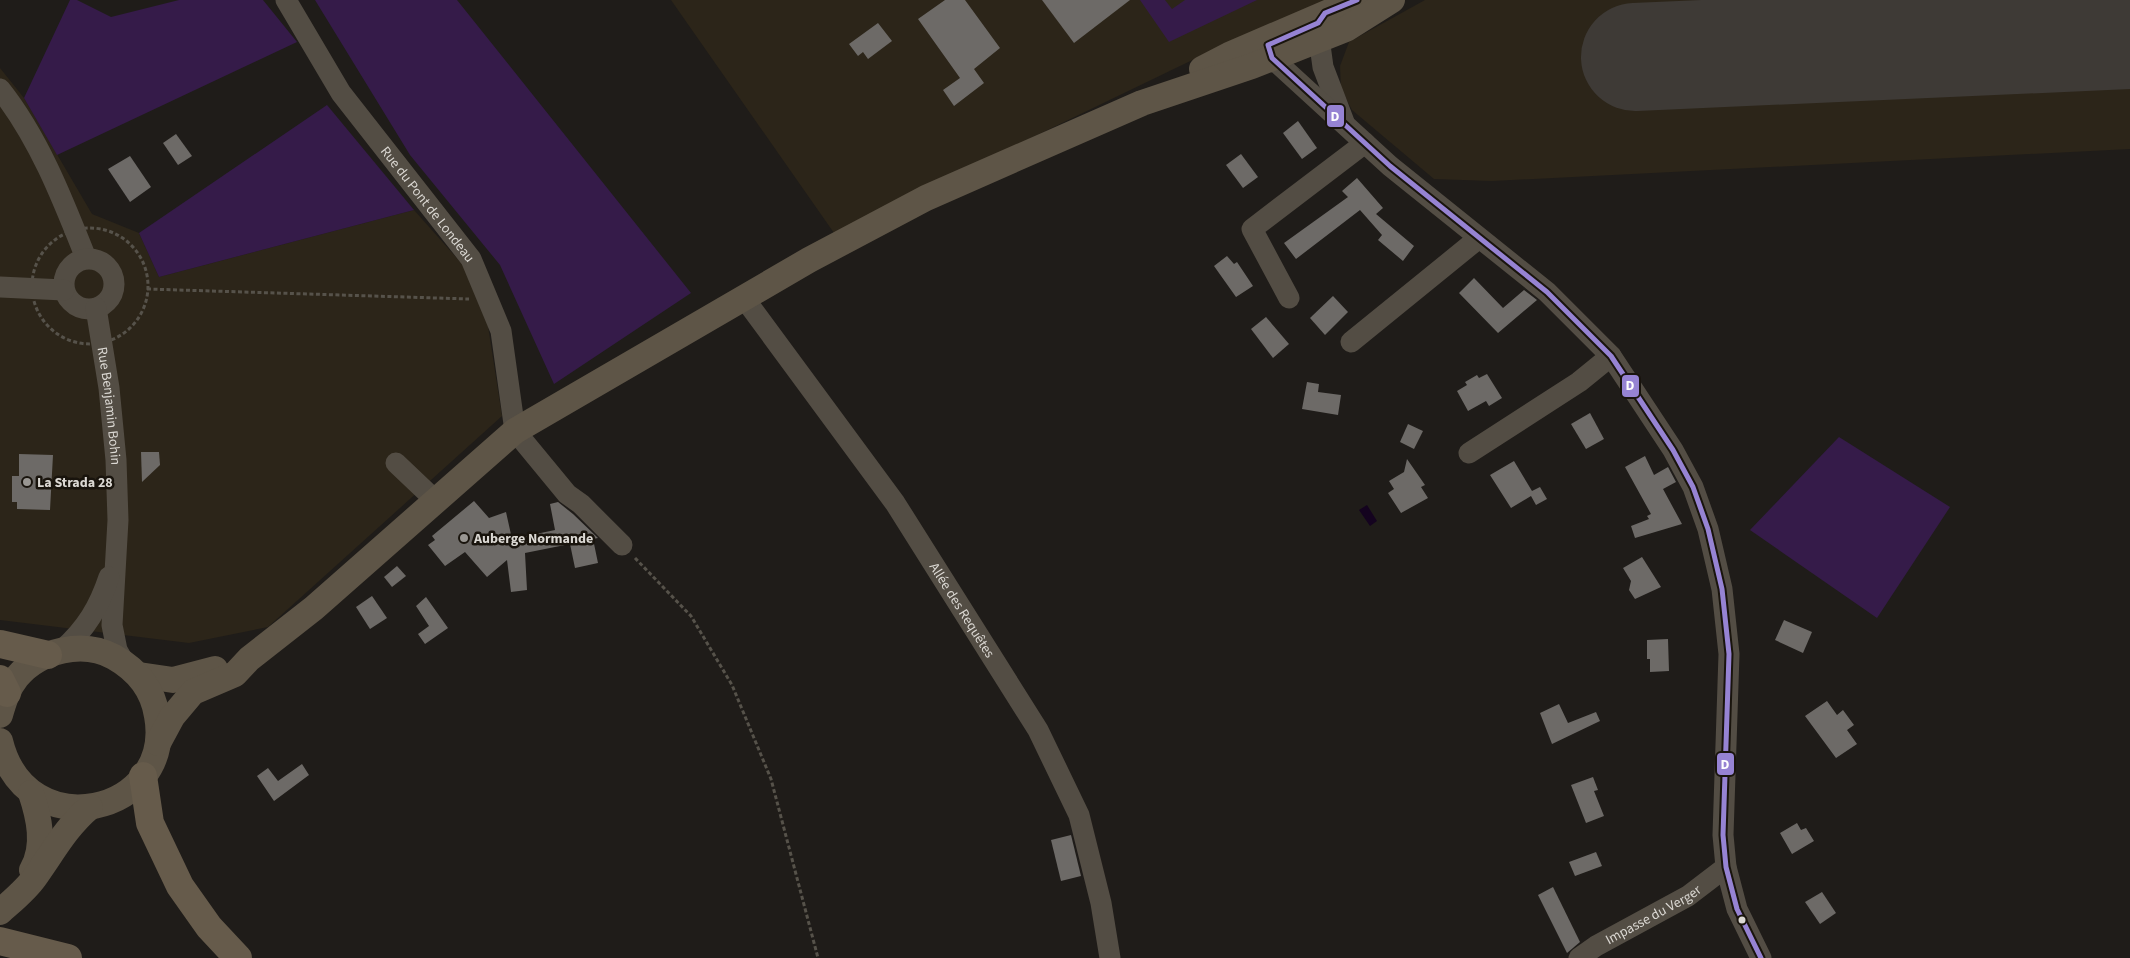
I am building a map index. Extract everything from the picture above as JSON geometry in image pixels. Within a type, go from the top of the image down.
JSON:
[{"type":"highway","points":[[0,644],[55,652]]},
{"type":"highway","points":[[143,776],[150,823],[180,886],[209,927],[238,958]]},
{"type":"highway","points":[[0,941],[68,958]]},
{"type":"main road","points":[[0,741],[10,769],[31,792],[49,802],[69,808],[90,808],[110,802],[128,791],[143,776],[152,760],[158,742],[178,709],[193,692],[235,674],[249,659],[314,608],[515,431],[809,260],[926,198],[1142,102],[1229,54],[1357,0]]},
{"type":"main road","points":[[1142,102],[1272,58],[1346,29],[1392,0]]},
{"type":"main road","points":[[1272,58],[1268,45],[1318,23],[1325,12]]},
{"type":"main road","points":[[2,695],[24,671],[55,652],[93,650],[110,655],[132,669],[174,680],[249,659]]},
{"type":"main road","points":[[132,669],[149,690],[156,706],[159,724],[158,742]]},
{"type":"main road","points":[[9,904],[34,867],[40,837],[38,814],[31,792]]},
{"type":"main road","points":[[9,904],[35,878],[75,819],[90,808]]},
{"type":"street","name":"Rue du Pont de Londeau","points":[[286,0],[341,93],[471,259],[502,331],[515,431]]},
{"type":"street","points":[[1319,38],[1323,67],[1345,124]]},
{"type":"street","points":[[1272,58],[1365,143],[1547,292],[1611,356],[1673,450],[1693,487],[1708,529],[1722,588],[1729,654],[1722,835],[1726,867],[1738,909],[1761,958]]},
{"type":"street","points":[[0,89],[10,102],[49,170],[86,258]]},
{"type":"street","points":[[1289,298],[1252,228],[1365,143]]},
{"type":"street","points":[[1351,342],[1479,238]]},
{"type":"street","points":[[86,258],[99,260],[106,265],[113,277],[112,294],[104,304],[96,308],[77,307],[67,298],[64,290],[65,272],[70,265],[86,258]]},
{"type":"street","points":[[0,287],[64,290]]},
{"type":"street","name":"Allée des Requêtes","points":[[744,298],[895,503],[1038,730],[1079,815],[1101,903],[1110,958]]},
{"type":"street","name":"Rue Benjamin Bohin","points":[[96,308],[109,388],[116,460],[118,520],[114,563],[112,625],[117,650],[132,669]]},
{"type":"street","points":[[1469,453],[1579,382],[1611,356]]},
{"type":"street","points":[[515,431],[566,494],[581,504],[622,545]]},
{"type":"street","points":[[396,463],[436,501]]},
{"type":"street","name":"Rue Benjamin Bohin","points":[[55,652],[80,635],[93,616],[114,563]]},
{"type":"street","name":"Impasse du Verger","points":[[1579,958],[1596,946],[1688,896],[1726,867]]},
{"type":"path","points":[[102,229],[119,236],[134,247],[144,263],[148,289],[139,317],[126,331],[101,343],[71,340],[54,331],[41,316],[34,298],[32,288],[38,260],[49,244],[65,233],[75,230],[102,229]]},
{"type":"path","points":[[148,289],[488,300]]},
{"type":"path","points":[[622,545],[691,616],[732,685],[771,779],[808,914],[818,958]]},
{"type":"shaded area","points":[[70,0],[77,0],[111,17],[179,0],[263,0],[297,42],[57,155],[24,98]]},
{"type":"shaded area","points":[[315,0],[457,0],[691,293],[554,384],[500,265],[410,155]]},
{"type":"shaded area","points":[[671,0],[1333,0],[1240,37],[834,233]]},
{"type":"shaded area","points":[[1140,0],[1165,0],[1172,9],[1185,0],[1257,0],[1169,42]]},
{"type":"shaded area","points":[[1425,0],[2130,0],[2130,149],[1492,181],[1434,179],[1352,110],[1341,89],[1340,66],[1349,42]]},
{"type":"shaded area","points":[[0,68],[24,98],[92,214],[139,233],[159,277],[414,210],[463,265],[488,326],[502,416],[268,627],[189,643],[0,620]]},
{"type":"shaded area","points":[[327,105],[414,210],[159,277],[139,233]]},
{"type":"shaded area","points":[[1839,437],[1950,507],[1877,618],[1750,530]]},
{"type":"shaded area","points":[[1367,505],[1377,521],[1370,526],[1359,510]]},
{"type":"building","points":[[945,0],[965,0],[1000,48],[974,69],[984,83],[954,106],[943,90],[960,78],[918,19]]},
{"type":"building","points":[[1042,0],[1130,0],[1074,43]]},
{"type":"building","points":[[878,23],[892,41],[868,59],[863,52],[858,56],[849,44]]},
{"type":"building","points":[[1298,121],[1317,148],[1302,159],[1283,133]]},
{"type":"building","points":[[176,134],[192,156],[178,165],[163,143]]},
{"type":"building","points":[[1241,154],[1258,177],[1243,188],[1226,165]]},
{"type":"building","points":[[130,156],[151,187],[130,202],[108,169]]},
{"type":"building","points":[[1357,178],[1383,208],[1376,214],[1414,246],[1403,261],[1378,240],[1382,235],[1360,210],[1296,259],[1284,243],[1348,197],[1342,191]]},
{"type":"building","points":[[1227,256],[1234,264],[1237,262],[1253,286],[1236,297],[1214,266]]},
{"type":"building","points":[[1474,278],[1503,308],[1524,290],[1537,300],[1498,333],[1459,293]]},
{"type":"building","points":[[1333,296],[1348,312],[1325,335],[1310,318]]},
{"type":"building","points":[[1266,317],[1289,344],[1273,358],[1251,329]]},
{"type":"building","points":[[1487,374],[1502,398],[1489,406],[1486,401],[1468,411],[1457,391],[1467,385],[1465,382],[1477,375],[1479,378]]},
{"type":"building","points":[[1307,382],[1319,384],[1318,392],[1341,395],[1338,415],[1302,409]]},
{"type":"building","points":[[1590,413],[1604,439],[1586,449],[1571,424]]},
{"type":"building","points":[[1408,424],[1423,431],[1414,449],[1400,442]]},
{"type":"building","points":[[141,452],[159,452],[160,465],[142,482]]},
{"type":"building","points":[[19,454],[53,455],[50,510],[17,509],[17,502],[12,502],[12,476],[19,476]]},
{"type":"building","points":[[1645,456],[1654,475],[1668,467],[1676,482],[1663,489],[1682,524],[1635,538],[1631,526],[1649,519],[1647,516],[1651,514],[1625,467]]},
{"type":"building","points":[[1407,459],[1425,485],[1421,487],[1428,498],[1401,513],[1388,493],[1394,489],[1389,481],[1404,472]]},
{"type":"building","points":[[1514,461],[1532,491],[1540,487],[1547,499],[1536,505],[1531,496],[1511,508],[1490,475]]},
{"type":"building","points":[[474,501],[489,518],[506,512],[512,539],[555,530],[550,504],[558,502],[598,538],[593,539],[598,563],[575,568],[570,544],[525,553],[527,590],[511,592],[507,560],[487,577],[465,552],[445,566],[428,545],[435,540],[432,536]]},
{"type":"building","points":[[1642,557],[1661,587],[1635,599],[1629,590],[1631,581],[1623,568]]},
{"type":"building","points":[[397,566],[406,576],[392,587],[384,577]]},
{"type":"building","points":[[372,596],[387,618],[370,629],[356,607]]},
{"type":"building","points":[[426,597],[448,628],[425,644],[418,634],[429,626],[416,606]]},
{"type":"building","points":[[1784,620],[1812,632],[1803,653],[1775,640]]},
{"type":"building","points":[[1668,639],[1669,671],[1650,672],[1650,659],[1647,659],[1647,640]]},
{"type":"building","points":[[1827,701],[1837,715],[1843,710],[1854,725],[1847,730],[1857,744],[1836,758],[1805,716]]},
{"type":"building","points":[[1559,704],[1568,723],[1596,712],[1600,721],[1552,744],[1540,713]]},
{"type":"building","points":[[302,764],[309,775],[274,801],[257,776],[268,768],[278,781]]},
{"type":"building","points":[[1593,777],[1598,790],[1594,791],[1604,816],[1586,823],[1571,785]]},
{"type":"building","points":[[1797,823],[1801,830],[1806,828],[1814,841],[1792,854],[1780,833]]},
{"type":"building","points":[[1071,835],[1081,876],[1061,881],[1051,840]]},
{"type":"building","points":[[1596,852],[1602,866],[1575,876],[1569,862]]},
{"type":"building","points":[[1553,887],[1580,942],[1567,953],[1538,895]]},
{"type":"building","points":[[1822,892],[1836,913],[1820,924],[1805,902]]},
{"type":"runway","points":[[1635,57],[2130,35]]},
{"type":"transit line","name":"D","points":[[1357,0],[1325,13],[1318,23],[1268,45],[1272,58],[1390,166],[1547,292],[1611,356],[1673,450],[1693,487],[1708,529],[1722,589],[1729,654],[1723,835],[1726,867],[1737,909],[1761,958]]},
{"type":"place","name":"La Strada 28","points":[[27,482]]},
{"type":"place","name":"Auberge Normande","points":[[464,538]]}]
